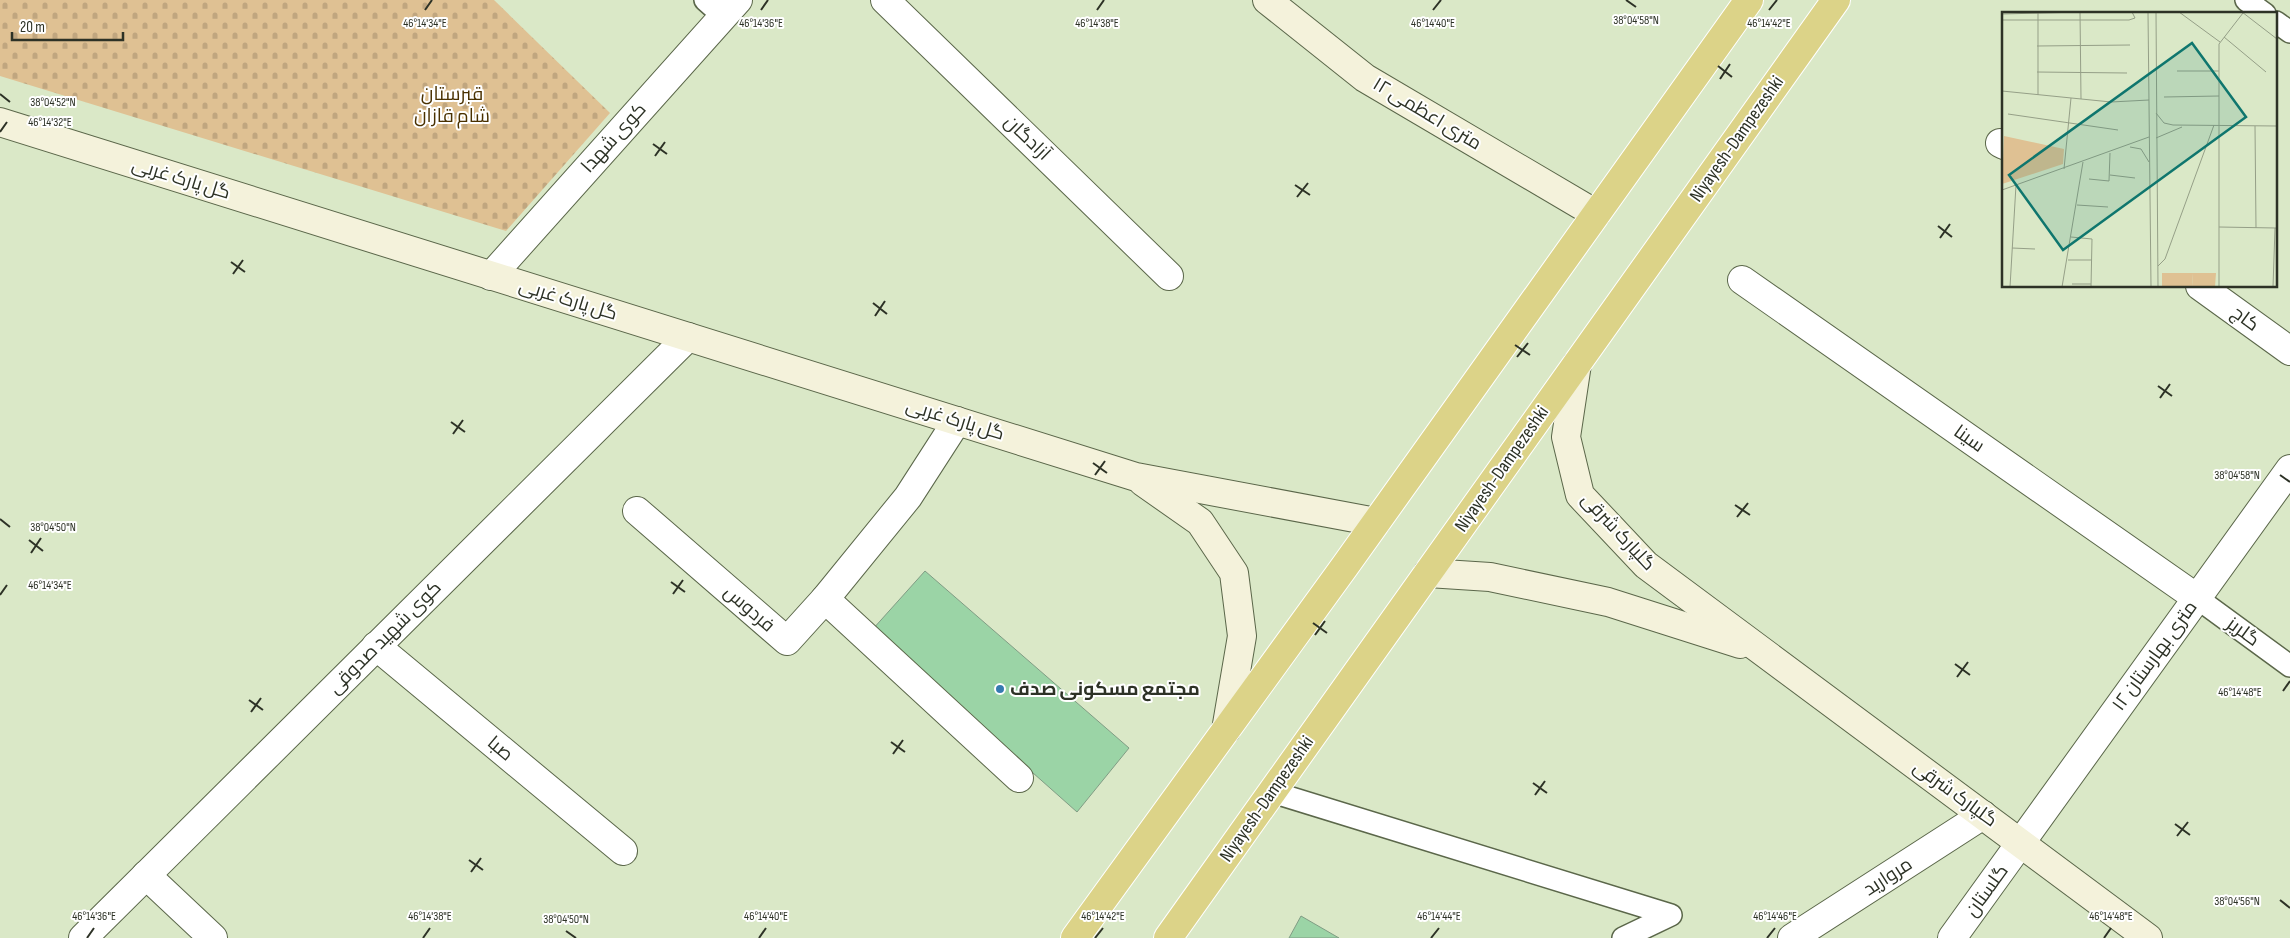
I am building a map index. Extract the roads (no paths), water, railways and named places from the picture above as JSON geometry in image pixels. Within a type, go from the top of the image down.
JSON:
[{"type":"highway","points":[[1075,938],[1345,566],[1750,0]]},
{"type":"highway","name":"Niyayesh-Dampezeshki","points":[[1168,938],[1836,0]]},
{"type":"main road","name":"۱۲ متری اعظمی","points":[[1267,0],[1365,78],[1596,214]]},
{"type":"main road","name":"گل پارک غربی","points":[[0,122],[1136,477]]},
{"type":"main road","name":"گلپارک شرقی","points":[[1577,364],[1566,437],[1580,495],[1646,565],[2148,938]]},
{"type":"main road","points":[[1136,477],[1376,522]]},
{"type":"main road","points":[[1136,477],[1200,522],[1234,573],[1242,636],[1226,730]]},
{"type":"main road","name":"گلپارک شرقی","points":[[1428,573],[1490,577],[1608,602],[1761,651]]},
{"type":"street","name":"آزادگان","points":[[885,0],[1169,276]]},
{"type":"street","name":"کوی شهدا","points":[[491,276],[722,5]]},
{"type":"street","name":"سینا","points":[[1742,280],[2197,598]]},
{"type":"street","name":"کاج","points":[[2203,288],[2290,351]]},
{"type":"street","name":"کوی شهید صدوقی","points":[[83,938],[688,337]]},
{"type":"street","name":"فردوس","points":[[637,511],[787,641],[825,599],[908,497],[957,420]]},
{"type":"street","name":"۱۲ متری بهارستان","points":[[2021,843],[2290,468]]},
{"type":"street","points":[[825,599],[1019,778]]},
{"type":"street","name":"صبا","points":[[376,646],[623,851]]},
{"type":"street","name":"مروارید","points":[[1792,938],[1983,815]]},
{"type":"street","name":"گلستان","points":[[1952,938],[2021,843]]},
{"type":"street","points":[[146,875],[213,938]]},
{"type":"lane","points":[[2246,0],[2262,12]]},
{"type":"lane","points":[[2278,23],[2290,32]]},
{"type":"lane","name":"گلریز","points":[[2197,598],[2290,666]]},
{"type":"lane","points":[[1272,792],[1671,915],[1623,938]]},
{"type":"place","name":"مجتمع مسکونی صدف","points":[[1000,689]]},
{"type":"park label","name":"قبرستان شام قازان","points":[[452,105]]}]
